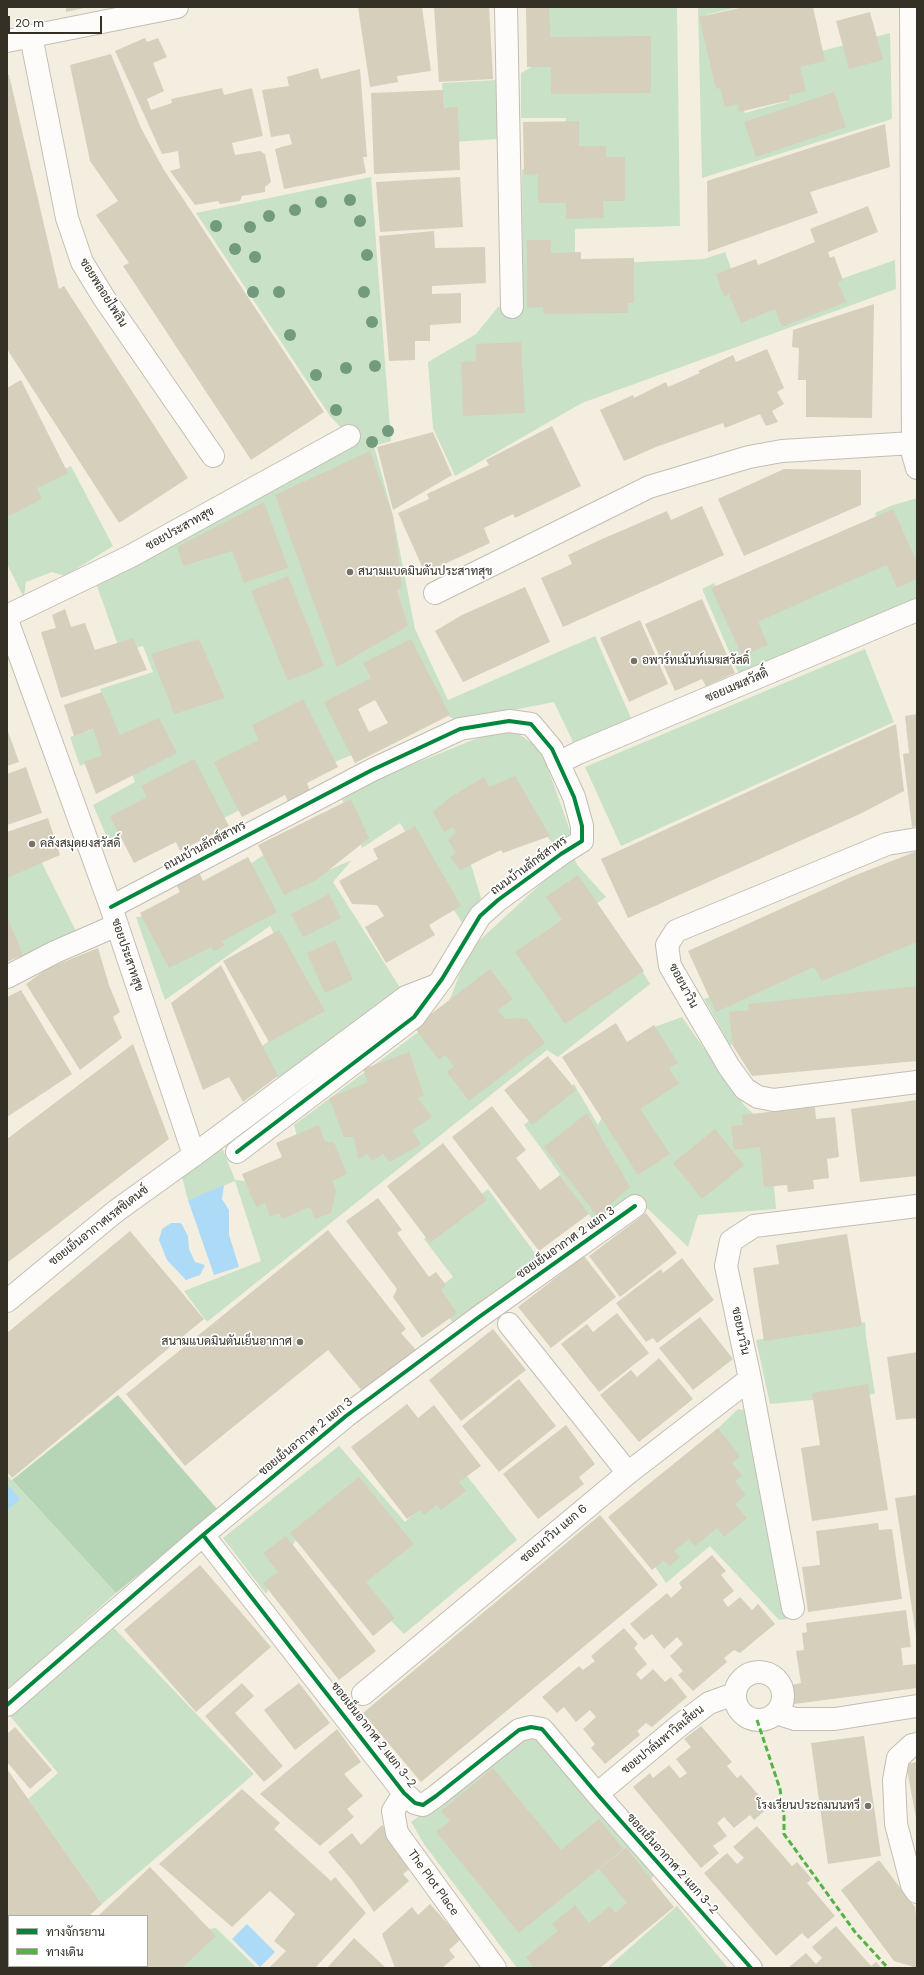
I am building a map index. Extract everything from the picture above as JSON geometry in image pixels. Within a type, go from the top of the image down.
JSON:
[{"type":"street","points":[[7,41],[177,7]]},
{"type":"street","points":[[506,7],[512,307]]},
{"type":"street","points":[[910,7],[914,169],[913,454],[917,468]]},
{"type":"street","name":"ซอยพลอยไพลิน","points":[[31,36],[67,218],[82,262],[104,298],[213,456]]},
{"type":"street","name":"ซอยประสาทสุข","points":[[7,616],[129,557],[349,436]]},
{"type":"street","points":[[435,593],[649,487],[749,458],[782,451],[913,443]]},
{"type":"street","name":"ซอยเมฆสวัสดิ์","points":[[558,763],[578,753],[917,610]]},
{"type":"street","name":"ซอยประสาทสุข","points":[[7,620],[114,916],[194,1155]]},
{"type":"street","name":"ถนนบ้านลักซ์สาทร","points":[[7,977],[55,952],[114,916],[372,770],[460,729],[509,721],[531,724],[552,749],[574,796],[582,826],[582,841],[561,854],[501,898],[480,916],[438,985],[414,1017],[237,1152]]},
{"type":"street","name":"ซอยนาวิน","points":[[917,839],[887,844],[676,931],[667,946],[670,966],[729,1067],[744,1089],[758,1097],[774,1100],[917,1082]]},
{"type":"street","name":"ซอยเย็นอากาศเรสซิเดนซ์","points":[[7,1300],[116,1211],[194,1155],[406,996],[438,985]]},
{"type":"street","name":"ซอยเย็นอากาศ 2 แยก 3","points":[[7,1705],[203,1535],[346,1416],[479,1317],[635,1206]]},
{"type":"street","name":"ซอยนาวิน","points":[[793,1608],[750,1379],[726,1266],[731,1241],[754,1226],[917,1206]]},
{"type":"street","points":[[509,1324],[628,1473]]},
{"type":"street","name":"ซอยนาวิน แยก 6","points":[[363,1694],[628,1473],[750,1379]]},
{"type":"street","name":"ซอยเย็นอากาศ 2 แยก 3-2","points":[[203,1535],[404,1793],[415,1803],[423,1805],[436,1796],[520,1730],[531,1727],[542,1729],[597,1794],[751,1968]]},
{"type":"street","points":[[753,1672],[761,1672],[770,1674],[776,1679],[781,1686],[783,1694],[782,1702],[776,1713],[765,1719],[750,1719],[738,1709],[734,1694],[736,1687],[746,1675],[753,1672]]},
{"type":"street","name":"ซอยปาล์มพาวิลเลี่ยน","points":[[597,1794],[680,1725],[709,1703],[734,1694]]},
{"type":"street","points":[[776,1713],[795,1719],[835,1719],[917,1706]]},
{"type":"street","points":[[917,1744],[912,1745],[898,1758],[894,1780],[896,1824],[912,1884],[917,1892]]},
{"type":"street","name":"The Plot Place","points":[[404,1793],[393,1811],[397,1834],[495,1968]]},
{"type":"green space","points":[[541,7],[677,7],[680,226],[575,229],[575,265],[704,259],[725,252],[747,312],[895,260],[896,289],[582,403],[455,476],[433,428],[428,362],[476,334],[498,307],[523,307],[522,169],[562,169],[566,118],[521,118],[521,73],[542,61]]},
{"type":"green space","points":[[698,7],[738,7],[706,15],[745,113],[788,101],[788,60],[890,33],[892,119],[702,178]]},
{"type":"green space","points":[[497,80],[499,139],[453,142],[445,117],[442,83]]},
{"type":"green space","points":[[371,177],[391,441],[374,446],[393,516],[415,629],[448,700],[595,636],[631,718],[574,744],[554,702],[458,721],[439,711],[398,665],[339,703],[361,751],[330,764],[218,821],[129,832],[109,842],[93,805],[135,782],[121,746],[80,766],[70,737],[112,723],[100,689],[153,672],[143,646],[120,651],[97,586],[166,548],[349,436],[330,416],[196,213]]},
{"type":"green space","points":[[71,466],[113,546],[65,576],[52,572],[26,582],[24,598],[7,564],[7,495]]},
{"type":"green space","points":[[917,498],[917,603],[741,679],[702,589],[714,583],[736,625],[890,558],[875,513],[893,505]]},
{"type":"green space","points":[[865,649],[894,722],[621,846],[585,767]]},
{"type":"green space","points":[[490,733],[517,733],[541,749],[572,836],[556,848],[510,788],[455,811],[481,898],[464,926],[400,823],[362,848],[340,794]]},
{"type":"green space","points":[[269,851],[293,885],[352,860],[333,882],[401,989],[279,1080],[258,1049],[312,1009],[270,926],[165,1000],[136,917],[153,915],[246,867]]},
{"type":"green space","points":[[38,855],[77,933],[21,961],[7,926],[7,867]]},
{"type":"green space","points":[[572,855],[578,866],[606,897],[538,945],[638,964],[650,984],[558,1057],[547,1050],[207,1322],[184,1291],[261,1261],[235,1181],[188,1200],[182,1177],[222,1147],[235,1180],[310,1188],[294,1125],[445,1012],[469,950]]},
{"type":"green space","points":[[917,927],[917,1031],[730,1045],[704,999]]},
{"type":"green space","points":[[682,1017],[743,1104],[769,1129],[776,1209],[698,1215],[688,1247],[647,1208],[606,1238],[524,1125],[574,1084],[598,1125],[646,1030]]},
{"type":"green space","points":[[488,1189],[540,1260],[452,1322],[432,1292],[453,1277],[424,1239]]},
{"type":"green space","points":[[865,1322],[875,1394],[770,1404],[756,1340]]},
{"type":"green space","points":[[118,1395],[218,1510],[116,1593],[12,1480]]},
{"type":"green space","points":[[738,1409],[744,1410],[781,1581],[787,1619],[779,1620],[710,1546],[666,1583],[623,1520]]},
{"type":"green space","points":[[339,1446],[405,1522],[452,1477],[464,1472],[517,1540],[404,1634],[301,1530],[266,1594],[223,1538]]},
{"type":"green space","points":[[7,1475],[116,1593],[7,1691]]},
{"type":"green space","points":[[114,1628],[254,1774],[102,1904],[28,1799],[58,1773],[10,1716]]},
{"type":"green space","points":[[535,1732],[654,1875],[591,1968],[517,1968],[424,1844],[411,1822]]},
{"type":"green space","points":[[677,1906],[728,1968],[607,1968]]},
{"type":"green space","points":[[216,1928],[257,1968],[123,1968],[122,1967],[148,1967],[148,1936]]},
{"type":"water","points":[[224,1185],[222,1199],[229,1210],[229,1235],[239,1267],[214,1275],[188,1200]]},
{"type":"water","points":[[171,1223],[181,1223],[188,1236],[189,1249],[195,1262],[205,1265],[200,1275],[186,1280],[167,1260],[159,1240],[162,1229]]},
{"type":"water","points":[[7,1484],[20,1499],[7,1510]]},
{"type":"water","points":[[247,1924],[275,1952],[260,1967],[232,1939]]},
{"type":"building","points":[[66,7],[84,7],[84,8],[66,12]]},
{"type":"building","points":[[358,7],[422,7],[431,71],[397,76],[398,82],[370,87]]},
{"type":"building","points":[[434,7],[489,7],[493,79],[439,82]]},
{"type":"building","points":[[526,7],[549,7],[550,37],[651,36],[651,93],[551,94],[551,67],[527,67]]},
{"type":"building","points":[[744,7],[813,7],[825,61],[800,67],[806,91],[789,95],[790,100],[739,112],[738,104],[725,107],[720,88],[716,89],[699,17]]},
{"type":"building","points":[[870,12],[883,60],[849,69],[836,21]]},
{"type":"building","points":[[145,38],[147,42],[158,38],[167,57],[153,63],[164,91],[147,99],[151,110],[172,103],[171,99],[222,88],[224,95],[252,88],[263,136],[232,143],[235,155],[260,151],[265,154],[271,182],[265,187],[265,192],[242,196],[240,201],[220,204],[218,201],[195,205],[170,171],[180,168],[178,151],[162,154],[115,51]]},
{"type":"building","points":[[111,54],[141,128],[164,170],[324,412],[251,460],[123,266],[129,263],[96,215],[118,201],[90,161],[70,65]]},
{"type":"building","points":[[318,68],[321,79],[360,69],[367,157],[363,157],[366,173],[284,189],[275,149],[292,144],[289,134],[271,137],[262,90],[289,86],[287,77]]},
{"type":"building","points":[[7,75],[9,75],[59,289],[64,286],[188,478],[119,523],[7,349]]},
{"type":"building","points":[[443,90],[444,108],[458,107],[460,170],[374,174],[371,93]]},
{"type":"building","points":[[834,92],[846,127],[756,157],[744,122]]},
{"type":"building","points":[[579,121],[579,146],[606,146],[606,157],[625,157],[625,201],[603,201],[604,218],[566,219],[566,203],[538,203],[538,174],[524,175],[523,122]]},
{"type":"building","points":[[885,124],[890,167],[810,192],[818,213],[708,252],[707,181]]},
{"type":"building","points":[[460,177],[463,227],[380,232],[376,182]]},
{"type":"building","points":[[868,206],[878,232],[828,252],[830,258],[834,256],[843,280],[838,282],[846,302],[782,327],[775,309],[741,323],[729,294],[724,297],[716,274],[756,259],[758,265],[815,242],[810,229]]},
{"type":"building","points":[[434,231],[435,248],[485,247],[486,283],[432,286],[432,294],[461,293],[461,323],[430,325],[430,341],[415,341],[415,360],[389,361],[379,236]]},
{"type":"building","points":[[527,240],[551,240],[551,253],[581,252],[581,259],[634,258],[634,303],[628,303],[628,313],[544,314],[543,307],[527,308]]},
{"type":"building","points":[[874,304],[872,418],[806,417],[806,380],[798,380],[799,348],[792,347],[793,330]]},
{"type":"building","points":[[521,342],[525,413],[463,416],[461,362],[476,361],[476,344]]},
{"type":"building","points":[[767,349],[784,388],[777,392],[784,404],[772,411],[778,422],[766,426],[760,414],[725,428],[723,423],[656,447],[624,461],[600,410],[633,395],[634,398],[666,382],[668,387],[700,373],[698,371],[733,355],[736,362]]},
{"type":"building","points":[[21,380],[68,473],[37,488],[42,499],[9,516],[7,512],[7,388]]},
{"type":"building","points":[[552,426],[581,486],[515,518],[513,514],[484,528],[490,543],[425,573],[398,513],[429,499],[427,494],[489,465],[486,460]]},
{"type":"building","points":[[433,432],[452,475],[393,510],[377,447]]},
{"type":"building","name":"สนามแบดมินตันประสาทสุข","points":[[370,451],[393,516],[402,586],[397,591],[408,626],[337,667],[275,495]]},
{"type":"building","points":[[784,469],[861,470],[861,505],[744,556],[718,499]]},
{"type":"building","points":[[264,502],[288,568],[244,583],[232,551],[183,566],[177,547]]},
{"type":"building","points":[[702,506],[724,555],[563,627],[541,578],[572,564],[568,555],[600,540],[667,511],[671,520]]},
{"type":"building","points":[[893,509],[917,562],[917,579],[897,588],[887,565],[822,593],[758,622],[768,645],[742,656],[711,588]]},
{"type":"building","points":[[288,576],[324,666],[288,681],[251,591]]},
{"type":"building","points":[[525,587],[550,642],[463,682],[435,631],[462,615]]},
{"type":"building","points":[[702,599],[735,673],[706,686],[702,679],[675,691],[645,624]]},
{"type":"building","points":[[65,609],[71,627],[85,623],[95,650],[133,638],[147,670],[61,698],[41,632],[56,628],[52,615]]},
{"type":"building","name":"อพาร์ทเม้นท์เมฆสวัสดิ์","points":[[640,620],[668,684],[629,702],[600,638]]},
{"type":"building","points":[[199,639],[225,698],[174,714],[151,654]]},
{"type":"building","points":[[411,639],[450,715],[355,763],[324,702],[371,678],[363,663]],"holes":[[[375,700],[388,723],[369,732],[358,709]]]},
{"type":"building","points":[[102,692],[120,735],[159,718],[177,753],[96,794],[84,762],[102,755],[93,729],[74,736],[64,705]]},
{"type":"building","points":[[303,699],[338,767],[307,783],[310,791],[288,802],[285,795],[242,817],[214,762],[259,740],[252,725]]},
{"type":"building","points":[[917,714],[917,826],[912,827],[903,754],[909,753],[905,716]]},
{"type":"building","points":[[896,724],[904,791],[860,814],[628,918],[601,859]]},
{"type":"building","points":[[7,729],[19,762],[7,766]]},
{"type":"building","points":[[194,759],[229,826],[180,851],[176,842],[134,863],[110,816],[147,797],[141,786]]},
{"type":"building","points":[[26,767],[42,813],[7,825],[7,774]]},
{"type":"building","points":[[515,776],[550,836],[503,853],[501,850],[460,870],[450,857],[456,853],[448,840],[456,832],[453,827],[444,832],[433,812],[449,798],[484,777],[489,787]]},
{"type":"building","points":[[351,799],[369,838],[315,881],[284,895],[258,845]]},
{"type":"building","name":"คลังสมุดยงสวัสดิ์","points":[[48,818],[60,855],[7,878],[7,832]]},
{"type":"building","points":[[415,826],[461,906],[429,925],[435,935],[386,963],[365,927],[384,916],[377,905],[352,904],[339,881],[378,859],[373,849]]},
{"type":"building","points":[[917,851],[917,942],[822,981],[814,967],[716,1012],[688,951],[851,877]]},
{"type":"building","points":[[248,857],[277,912],[222,941],[225,945],[214,951],[211,947],[169,968],[140,913],[180,892],[176,884],[199,872],[203,881]]},
{"type":"building","points":[[578,875],[644,971],[565,1024],[515,952],[562,920],[546,897]]},
{"type":"building","points":[[329,894],[341,918],[303,937],[291,914]]},
{"type":"building","points":[[7,916],[23,955],[7,962]]},
{"type":"building","points":[[279,930],[325,1011],[269,1042],[223,961]]},
{"type":"building","points":[[335,940],[353,980],[325,993],[307,953]]},
{"type":"building","points":[[98,948],[109,985],[120,1012],[113,1017],[122,1038],[80,1070],[26,984],[48,968]]},
{"type":"building","points":[[221,965],[278,1076],[243,1102],[229,1077],[203,1090],[171,1003]]},
{"type":"building","points":[[490,969],[513,999],[498,1010],[505,1019],[527,1019],[545,1043],[469,1101],[447,1072],[454,1066],[445,1055],[439,1060],[414,1027]]},
{"type":"building","points":[[917,986],[917,1061],[752,1076],[733,1046],[729,1012],[749,1010],[748,1004]]},
{"type":"building","points":[[21,990],[72,1074],[7,1117],[7,997]]},
{"type":"building","points":[[616,1023],[627,1042],[654,1025],[678,1063],[669,1068],[679,1084],[640,1109],[670,1154],[638,1175],[562,1057]]},
{"type":"building","points":[[133,1044],[169,1139],[7,1263],[7,1139]]},
{"type":"building","points":[[409,1052],[424,1095],[418,1098],[432,1117],[412,1130],[421,1144],[390,1162],[383,1154],[372,1161],[367,1154],[358,1159],[354,1137],[344,1137],[329,1098],[368,1082],[363,1069]]},
{"type":"building","points":[[548,1056],[576,1090],[532,1125],[504,1090]]},
{"type":"building","points":[[917,1100],[917,1176],[860,1182],[851,1109]]},
{"type":"building","points":[[492,1106],[526,1150],[516,1158],[540,1190],[560,1175],[589,1214],[539,1251],[452,1137]]},
{"type":"building","points":[[815,1107],[816,1119],[835,1117],[839,1157],[827,1159],[829,1178],[813,1180],[814,1189],[788,1192],[787,1185],[764,1187],[760,1147],[734,1150],[731,1126],[743,1125],[742,1115]]},
{"type":"building","points":[[587,1113],[630,1187],[597,1216],[544,1147]]},
{"type":"building","points":[[319,1125],[325,1142],[334,1142],[347,1174],[332,1181],[336,1191],[331,1213],[315,1219],[310,1207],[282,1219],[279,1213],[270,1217],[265,1203],[256,1207],[242,1174],[282,1157],[276,1143]]},
{"type":"building","points":[[715,1129],[744,1165],[702,1199],[673,1163]]},
{"type":"building","points":[[443,1143],[487,1200],[430,1243],[387,1186]]},
{"type":"building","points":[[378,1198],[402,1230],[397,1233],[429,1277],[436,1272],[446,1285],[441,1290],[457,1313],[422,1338],[393,1297],[397,1289],[346,1221]]},
{"type":"building","points":[[646,1213],[677,1253],[620,1297],[589,1256]]},
{"type":"building","name":"สนามแบดมินตันเย็นอากาศ","points":[[328,1230],[406,1329],[401,1333],[416,1350],[362,1391],[328,1350],[185,1466],[126,1394]]},
{"type":"building","points":[[130,1231],[204,1319],[12,1478],[7,1472],[7,1333]]},
{"type":"building","points":[[847,1234],[862,1326],[764,1341],[753,1268],[779,1264],[776,1245]]},
{"type":"building","points":[[584,1256],[616,1297],[551,1348],[518,1307]]},
{"type":"building","points":[[682,1258],[714,1300],[657,1343],[653,1338],[646,1342],[616,1303],[661,1269],[663,1273]]},
{"type":"building","points":[[617,1313],[649,1353],[599,1392],[561,1344],[587,1324],[593,1332]]},
{"type":"building","points":[[700,1317],[733,1359],[693,1390],[659,1348]]},
{"type":"building","points":[[493,1329],[526,1370],[461,1421],[429,1380]]},
{"type":"building","points":[[917,1352],[917,1418],[896,1420],[887,1357]]},
{"type":"building","points":[[659,1358],[693,1399],[639,1442],[600,1395],[631,1370],[637,1377]]},
{"type":"building","points":[[519,1379],[556,1426],[499,1472],[462,1426]]},
{"type":"building","points":[[868,1384],[888,1510],[812,1521],[801,1448],[820,1445],[812,1393]]},
{"type":"building","points":[[407,1404],[418,1418],[434,1405],[481,1466],[459,1482],[466,1491],[441,1510],[437,1505],[424,1515],[420,1510],[407,1519],[351,1447]]},
{"type":"building","points":[[566,1425],[595,1464],[579,1477],[584,1484],[538,1519],[503,1474]]},
{"type":"building","points":[[718,1428],[740,1456],[732,1463],[742,1476],[735,1481],[746,1495],[735,1504],[747,1518],[724,1537],[717,1528],[695,1546],[689,1539],[674,1551],[680,1557],[670,1566],[663,1561],[652,1570],[608,1517]]},
{"type":"building","points":[[359,1477],[414,1544],[366,1582],[395,1618],[373,1636],[290,1533]]},
{"type":"building","points":[[917,1495],[917,1635],[916,1635],[895,1498]]},
{"type":"building","points":[[600,1515],[658,1585],[421,1782],[363,1713]]},
{"type":"building","points":[[878,1523],[879,1530],[892,1529],[902,1599],[808,1612],[802,1567],[820,1565],[816,1531]]},
{"type":"building","points":[[286,1536],[376,1651],[339,1680],[263,1583],[278,1572],[263,1553]]},
{"type":"building","points":[[712,1555],[726,1571],[721,1575],[734,1591],[723,1600],[728,1607],[740,1597],[752,1610],[758,1604],[775,1624],[740,1653],[734,1650],[724,1658],[727,1662],[693,1691],[678,1675],[683,1671],[670,1656],[683,1644],[677,1637],[664,1649],[652,1634],[644,1640],[630,1624],[667,1593],[671,1598],[682,1588],[679,1583]]},
{"type":"building","points":[[200,1565],[271,1647],[196,1712],[124,1630]]},
{"type":"building","points":[[906,1610],[911,1647],[901,1648],[903,1665],[896,1666],[916,1664],[917,1688],[794,1704],[792,1685],[801,1683],[796,1651],[804,1650],[802,1633],[807,1632],[806,1623]]},
{"type":"building","points":[[624,1628],[638,1644],[634,1648],[647,1664],[636,1674],[641,1680],[653,1669],[665,1682],[671,1677],[687,1697],[652,1727],[646,1723],[637,1731],[640,1735],[605,1764],[591,1748],[595,1744],[583,1729],[596,1717],[590,1710],[576,1722],[564,1707],[557,1713],[542,1697],[579,1666],[583,1670],[595,1661],[591,1656]]},
{"type":"building","points":[[242,1683],[254,1696],[235,1713],[283,1766],[264,1782],[205,1716]]},
{"type":"building","points":[[299,1683],[330,1723],[295,1750],[264,1710]]},
{"type":"building","points":[[701,1726],[732,1762],[727,1766],[737,1778],[741,1775],[769,1807],[754,1820],[750,1815],[734,1828],[724,1817],[717,1823],[727,1836],[713,1846],[719,1853],[701,1868],[633,1787],[650,1773],[653,1778],[669,1765],[680,1778],[687,1773],[676,1759],[691,1747],[684,1739]]},
{"type":"building","points":[[15,1727],[52,1770],[30,1789],[7,1762],[7,1734]]},
{"type":"building","points":[[337,1729],[361,1762],[344,1774],[363,1796],[347,1809],[354,1817],[320,1846],[260,1794]]},
{"type":"building","points":[[864,1736],[881,1856],[828,1864],[811,1743]]},
{"type":"building","points":[[917,1762],[917,1817],[916,1818],[906,1764]]},
{"type":"building","points":[[493,1768],[561,1850],[599,1819],[623,1849],[519,1933],[436,1832],[450,1821],[441,1811]]},
{"type":"building","points":[[7,1769],[102,1904],[90,1915],[7,1915]]},
{"type":"building","points":[[242,1789],[280,1823],[274,1829],[331,1881],[335,1877],[366,1913],[315,1968],[269,1968],[286,1951],[274,1941],[295,1914],[270,1891],[232,1927],[159,1864]]},
{"type":"building","points":[[382,1825],[416,1864],[403,1874],[409,1881],[374,1912],[352,1880],[328,1852],[352,1833],[361,1845]]},
{"type":"building","points":[[757,1826],[792,1866],[797,1862],[812,1879],[807,1883],[835,1916],[808,1939],[802,1933],[776,1956],[704,1873],[727,1853],[737,1864],[744,1858],[733,1847]]},
{"type":"building","points":[[626,1848],[674,1907],[600,1968],[534,1968],[526,1957],[558,1931],[552,1924],[575,1905],[589,1923],[610,1906],[615,1913],[627,1903],[599,1869]]},
{"type":"building","points":[[879,1860],[915,1907],[917,1925],[917,1968],[894,1961],[841,1890]]},
{"type":"building","points":[[150,1867],[216,1936],[182,1968],[150,1968],[148,1966],[148,1915],[99,1915]]},
{"type":"building","points":[[430,1904],[461,1939],[449,1950],[455,1957],[442,1968],[395,1968],[382,1934],[412,1907],[418,1915]]},
{"type":"building","points":[[7,1920],[8,1964],[7,1964]]},
{"type":"building","points":[[836,1926],[871,1966],[876,1962],[882,1968],[788,1968],[806,1953],[816,1964],[822,1958],[812,1947]]},
{"type":"building","points":[[354,1938],[386,1968],[327,1968]]},
{"type":"marked path","points":[[757,1720],[780,1789],[784,1816],[784,1834],[855,1932],[888,1968]]},
{"type":"cycle path","points":[[111,907],[372,770],[460,729],[509,721],[531,724],[552,749],[574,797],[582,826],[582,841],[561,854],[498,900],[480,916],[442,979],[414,1017],[237,1152]]},
{"type":"cycle path","points":[[7,1705],[203,1535],[346,1416],[479,1317],[635,1206]]},
{"type":"cycle path","points":[[203,1535],[404,1793],[415,1803],[423,1805],[436,1796],[519,1730],[531,1727],[542,1729],[597,1794],[751,1968]]},
{"type":"place","name":"สนามแบดมินตันประสาทสุข","points":[[350,572]]},
{"type":"place","name":"อพาร์ทเม้นท์เมฆสวัสดิ์","points":[[634,661]]},
{"type":"place","name":"คลังสมุดยงสวัสดิ์","points":[[32,844]]},
{"type":"place","name":"สนามแบดมินตันเย็นอากาศ","points":[[300,1342]]},
{"type":"place","name":"โรงเรียนประถมนนทรี","points":[[868,1806]]}]
